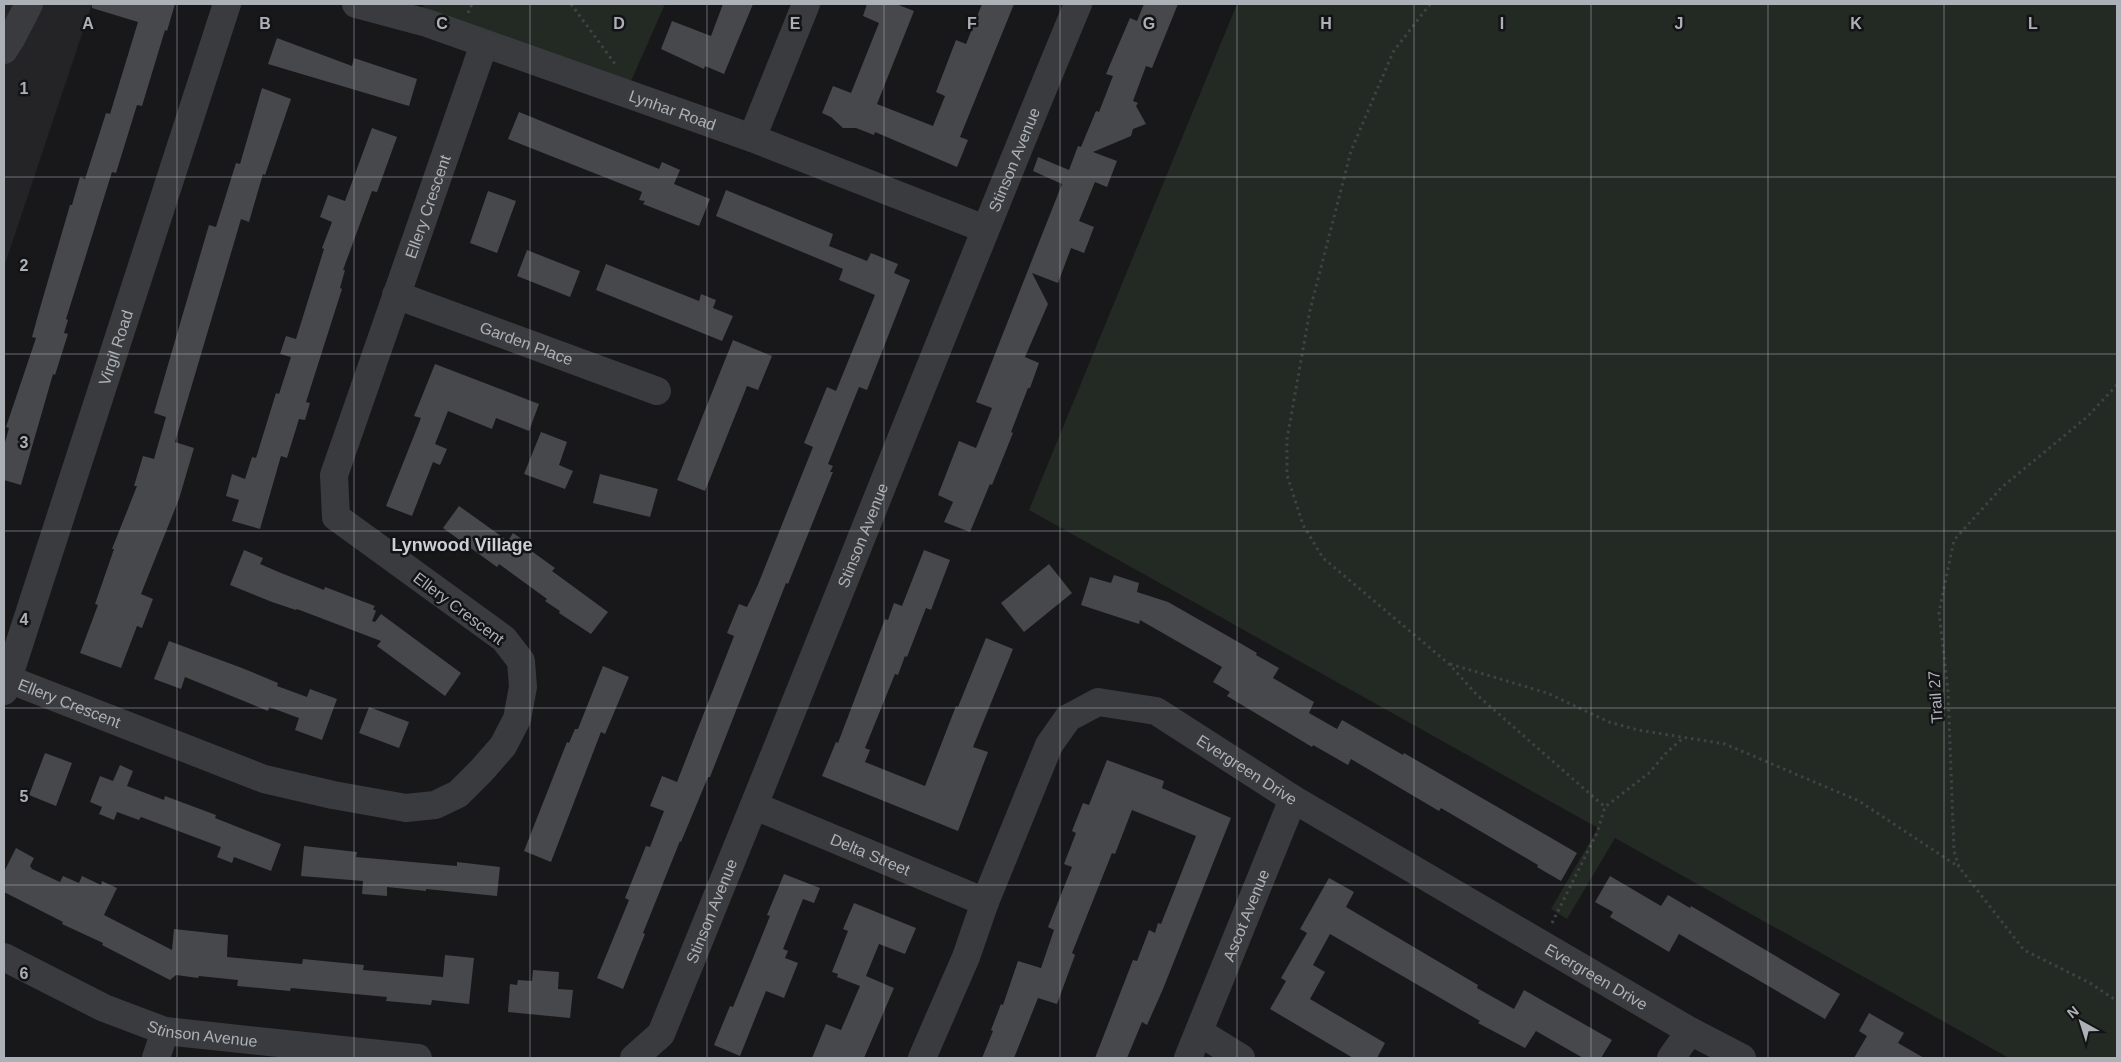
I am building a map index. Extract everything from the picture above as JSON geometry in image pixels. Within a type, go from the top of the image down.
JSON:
[{"type":"street","points":[[4,50],[28,4]]},
{"type":"street","name":"Virgil Road","points":[[6,685],[227,4]]},
{"type":"street","name":"Lynhar Road","points":[[356,4],[430,13],[484,44],[752,138],[985,228]]},
{"type":"street","points":[[752,138],[806,4]]},
{"type":"street","name":"Stinson Avenue","points":[[634,1058],[661,1034],[755,806],[985,228],[1078,4]]},
{"type":"street","name":"Ellery Crescent","points":[[6,685],[264,779],[333,795],[406,808],[435,805],[458,794],[503,746],[517,719],[523,687],[521,661],[504,639],[336,517],[334,475],[484,44]]},
{"type":"street","name":"Garden Place","points":[[396,296],[657,391]]},
{"type":"street","name":"Evergreen Drive","points":[[922,1058],[966,957],[985,902],[1049,745],[1068,718],[1098,702],[1156,711],[1293,799],[1690,1031],[1742,1058]]},
{"type":"street","name":"Ascot Avenue","points":[[1188,1058],[1293,799]]},
{"type":"street","name":"Delta Street","points":[[755,806],[985,902]]},
{"type":"street","name":"Stinson Avenue","points":[[4,956],[104,1008],[165,1031],[360,1056],[418,1058]]},
{"type":"street","points":[[156,1058],[165,1031]]},
{"type":"street","points":[[1671,1058],[1690,1031]]},
{"type":"street","points":[[1198,1032],[1241,1058]]},
{"type":"path","points":[[572,4],[615,63],[618,73],[618,92]]},
{"type":"path","points":[[1430,4],[1393,52],[1352,150],[1310,310],[1287,439],[1287,475],[1303,525],[1323,558],[1449,664],[1477,695],[1605,807]]},
{"type":"path","name":"Trail 27","points":[[2117,385],[2086,417],[2002,487],[1954,540],[1939,612],[1948,690],[1954,851],[1959,867],[2024,950],[2090,983],[2117,1001]]},
{"type":"path","points":[[1449,664],[1547,693],[1609,722],[1682,739],[1725,744],[1859,801],[1959,867]]},
{"type":"path","points":[[1542,944],[1596,833],[1605,807],[1649,773],[1666,752],[1682,739]]},
{"type":"shaded area","points":[[4,4],[92,4],[4,267]]},
{"type":"shaded area","points":[[424,4],[665,4],[628,88],[421,10]]},
{"type":"shaded area","points":[[1237,4],[2117,4],[2117,1058],[2009,1058],[1615,838],[1567,919],[1551,909],[1598,828],[1029,510]]},
{"type":"building","points":[[92,4],[175,4],[167,31],[165,30],[142,106],[137,105],[116,173],[112,172],[66,319],[68,320],[64,333],[68,334],[55,375],[53,374],[21,485],[4,480],[4,446],[9,428],[6,427],[36,338],[32,337],[70,205],[72,205],[80,177],[85,179],[106,113],[110,114],[138,22],[92,8]]},
{"type":"building","points":[[723,4],[753,4],[724,74],[705,66],[704,69],[661,49],[672,21],[711,36]]},
{"type":"building","points":[[867,4],[896,4],[914,11],[877,104],[933,126],[945,96],[936,92],[956,40],[966,44],[982,4],[1014,4],[960,137],[968,140],[957,167],[875,132],[874,135],[856,128],[843,128],[831,117],[822,113],[833,86],[851,93],[879,23],[863,16]]},
{"type":"building","points":[[1144,4],[1178,4],[1152,68],[1146,66],[1133,101],[1138,103],[1136,106],[1146,124],[1133,129],[1131,136],[1093,152],[1117,161],[1107,187],[1095,182],[1079,221],[1094,227],[1084,253],[1071,248],[1058,283],[1032,273],[1048,304],[1025,357],[1039,363],[992,485],[990,484],[970,532],[944,522],[953,502],[938,495],[959,441],[976,448],[992,408],[976,402],[1062,184],[1033,171],[1038,157],[1069,170],[1078,146],[1081,147],[1096,111],[1099,112],[1113,76],[1106,74],[1130,18],[1137,21]]},
{"type":"building","points":[[277,38],[352,66],[354,58],[417,79],[409,106],[268,64]]},
{"type":"building","points":[[262,88],[291,99],[265,175],[263,174],[249,222],[241,219],[175,442],[194,448],[179,499],[141,594],[153,599],[142,628],[137,626],[121,668],[80,653],[98,605],[95,604],[114,549],[112,549],[137,486],[134,486],[143,456],[154,459],[166,417],[154,413],[172,351],[209,225],[216,227],[236,163],[240,164]]},
{"type":"building","points":[[519,112],[659,169],[662,162],[680,170],[674,184],[710,199],[699,226],[643,204],[645,201],[639,200],[642,192],[508,139]]},
{"type":"building","points":[[372,128],[397,137],[377,192],[372,191],[343,270],[345,270],[340,288],[342,289],[306,402],[310,403],[305,420],[299,419],[287,458],[281,456],[260,529],[232,521],[239,500],[226,496],[232,474],[245,479],[252,457],[256,458],[276,393],[279,394],[291,357],[280,354],[286,336],[296,339],[324,249],[322,248],[332,222],[320,217],[328,195],[345,201]]},
{"type":"building","points":[[726,190],[833,234],[829,246],[867,261],[871,253],[898,264],[894,273],[910,280],[867,390],[859,387],[828,464],[833,466],[830,472],[833,472],[788,584],[786,583],[710,777],[708,777],[680,841],[623,989],[597,978],[629,900],[625,898],[646,846],[650,847],[664,811],[650,806],[662,776],[677,782],[734,636],[727,633],[739,604],[747,607],[757,587],[813,447],[804,443],[827,387],[836,391],[875,295],[839,280],[843,269],[716,216]]},
{"type":"building","points":[[488,191],[516,201],[497,253],[470,243]]},
{"type":"building","points":[[527,250],[580,271],[570,297],[517,276]]},
{"type":"building","points":[[606,264],[699,301],[701,294],[716,300],[713,308],[733,316],[722,341],[596,290]]},
{"type":"building","points":[[733,340],[772,356],[758,390],[747,386],[705,491],[677,480]]},
{"type":"building","points":[[435,364],[539,404],[529,431],[496,418],[492,429],[448,411],[435,444],[447,449],[440,465],[433,462],[412,516],[386,506],[421,418],[414,416]]},
{"type":"building","points":[[541,432],[567,442],[559,465],[573,471],[565,489],[524,474]]},
{"type":"building","points":[[600,474],[658,489],[650,517],[593,503]]},
{"type":"building","points":[[459,506],[508,541],[513,533],[532,546],[530,550],[555,568],[552,571],[608,612],[591,634],[559,613],[560,611],[545,601],[547,599],[499,564],[497,567],[443,528]]},
{"type":"building","points":[[244,550],[263,558],[260,564],[281,573],[324,590],[325,587],[375,606],[373,609],[376,611],[372,621],[375,622],[381,614],[461,673],[445,696],[377,646],[381,641],[230,585]]},
{"type":"building","points":[[924,550],[950,560],[931,610],[926,608],[907,657],[905,656],[898,675],[895,674],[865,748],[870,750],[865,762],[925,786],[956,706],[958,707],[986,638],[1013,649],[973,747],[988,752],[958,831],[822,776],[836,742],[838,743],[885,619],[888,620],[894,603],[902,606]]},
{"type":"building","points":[[1049,564],[1072,593],[1024,632],[1001,603]]},
{"type":"building","points":[[1114,575],[1139,583],[1137,592],[1168,602],[1257,653],[1256,655],[1279,668],[1273,678],[1314,702],[1309,713],[1337,729],[1342,720],[1403,755],[1404,753],[1577,853],[1561,881],[1537,867],[1538,865],[1441,808],[1439,811],[1351,759],[1348,765],[1313,745],[1312,747],[1227,696],[1230,692],[1213,682],[1222,667],[1140,620],[1139,624],[1081,605],[1090,577],[1111,583]]},
{"type":"building","points":[[169,641],[242,668],[278,683],[277,686],[307,697],[310,689],[337,699],[322,740],[295,730],[299,718],[269,707],[268,711],[185,677],[181,689],[154,679]]},
{"type":"building","points":[[603,666],[629,677],[605,734],[601,732],[551,862],[524,851],[567,742],[569,743],[575,729],[578,729]]},
{"type":"building","points":[[369,707],[409,722],[399,748],[359,733]]},
{"type":"building","points":[[45,753],[72,763],[56,806],[29,795]]},
{"type":"building","points":[[1107,760],[1164,781],[1162,788],[1231,818],[1163,989],[1147,1025],[1142,1022],[1127,1058],[1095,1058],[1133,960],[1137,961],[1149,930],[1155,933],[1158,923],[1161,924],[1196,836],[1132,810],[1115,854],[1112,853],[1072,953],[1075,955],[1057,1004],[1038,998],[1014,1058],[982,1058],[1018,961],[1041,968],[1054,930],[1048,927],[1072,867],[1064,864],[1076,833],[1072,831],[1083,803],[1089,805]]},
{"type":"building","points":[[120,765],[133,771],[127,786],[164,800],[165,796],[216,815],[215,818],[281,844],[271,871],[234,857],[232,863],[217,857],[221,847],[141,817],[139,820],[117,812],[114,820],[99,814],[102,807],[90,802],[100,776],[113,781]]},
{"type":"building","points":[[304,846],[357,852],[356,857],[457,866],[457,862],[500,867],[497,896],[387,887],[387,896],[362,894],[363,881],[301,876]]},
{"type":"building","points":[[16,848],[34,858],[30,866],[32,869],[60,882],[63,876],[79,883],[82,876],[101,885],[102,881],[117,888],[104,915],[172,950],[174,929],[228,935],[227,957],[302,964],[303,959],[364,965],[363,970],[443,977],[445,955],[474,958],[469,1004],[432,1000],[431,1005],[386,1001],[387,997],[291,988],[290,991],[237,986],[238,980],[199,976],[198,978],[176,975],[170,980],[4,892],[4,872]]},
{"type":"building","points":[[784,874],[820,888],[814,903],[803,899],[783,949],[788,951],[785,958],[798,963],[784,998],[766,991],[740,1056],[714,1045],[730,1006],[733,1007],[770,916],[767,915]]},
{"type":"building","points":[[1610,876],[1661,906],[1668,895],[1690,908],[1691,906],[1840,994],[1825,1019],[1679,934],[1669,952],[1610,917],[1613,912],[1595,902]]},
{"type":"building","points":[[1329,878],[1354,892],[1346,907],[1478,985],[1477,988],[1514,1009],[1524,990],[1612,1040],[1601,1058],[1583,1058],[1536,1031],[1525,1048],[1478,1023],[1480,1021],[1330,934],[1313,965],[1325,972],[1310,999],[1385,1043],[1377,1058],[1353,1058],[1270,1009],[1286,981],[1281,978],[1307,933],[1300,929]]},
{"type":"building","points":[[854,903],[916,928],[905,954],[879,944],[866,976],[894,988],[864,1058],[812,1058],[826,1024],[841,1030],[860,986],[837,977],[838,974],[832,972],[848,931],[843,929]]},
{"type":"building","points":[[533,970],[559,972],[558,989],[573,990],[570,1018],[508,1012],[510,984],[517,985],[518,980],[532,981]]},
{"type":"building","points":[[1869,1013],[1904,1033],[1898,1043],[1924,1058],[1854,1058],[1867,1036],[1859,1031]]},
{"type":"district","name":"Lynwood Village","points":[[462,545]]}]
